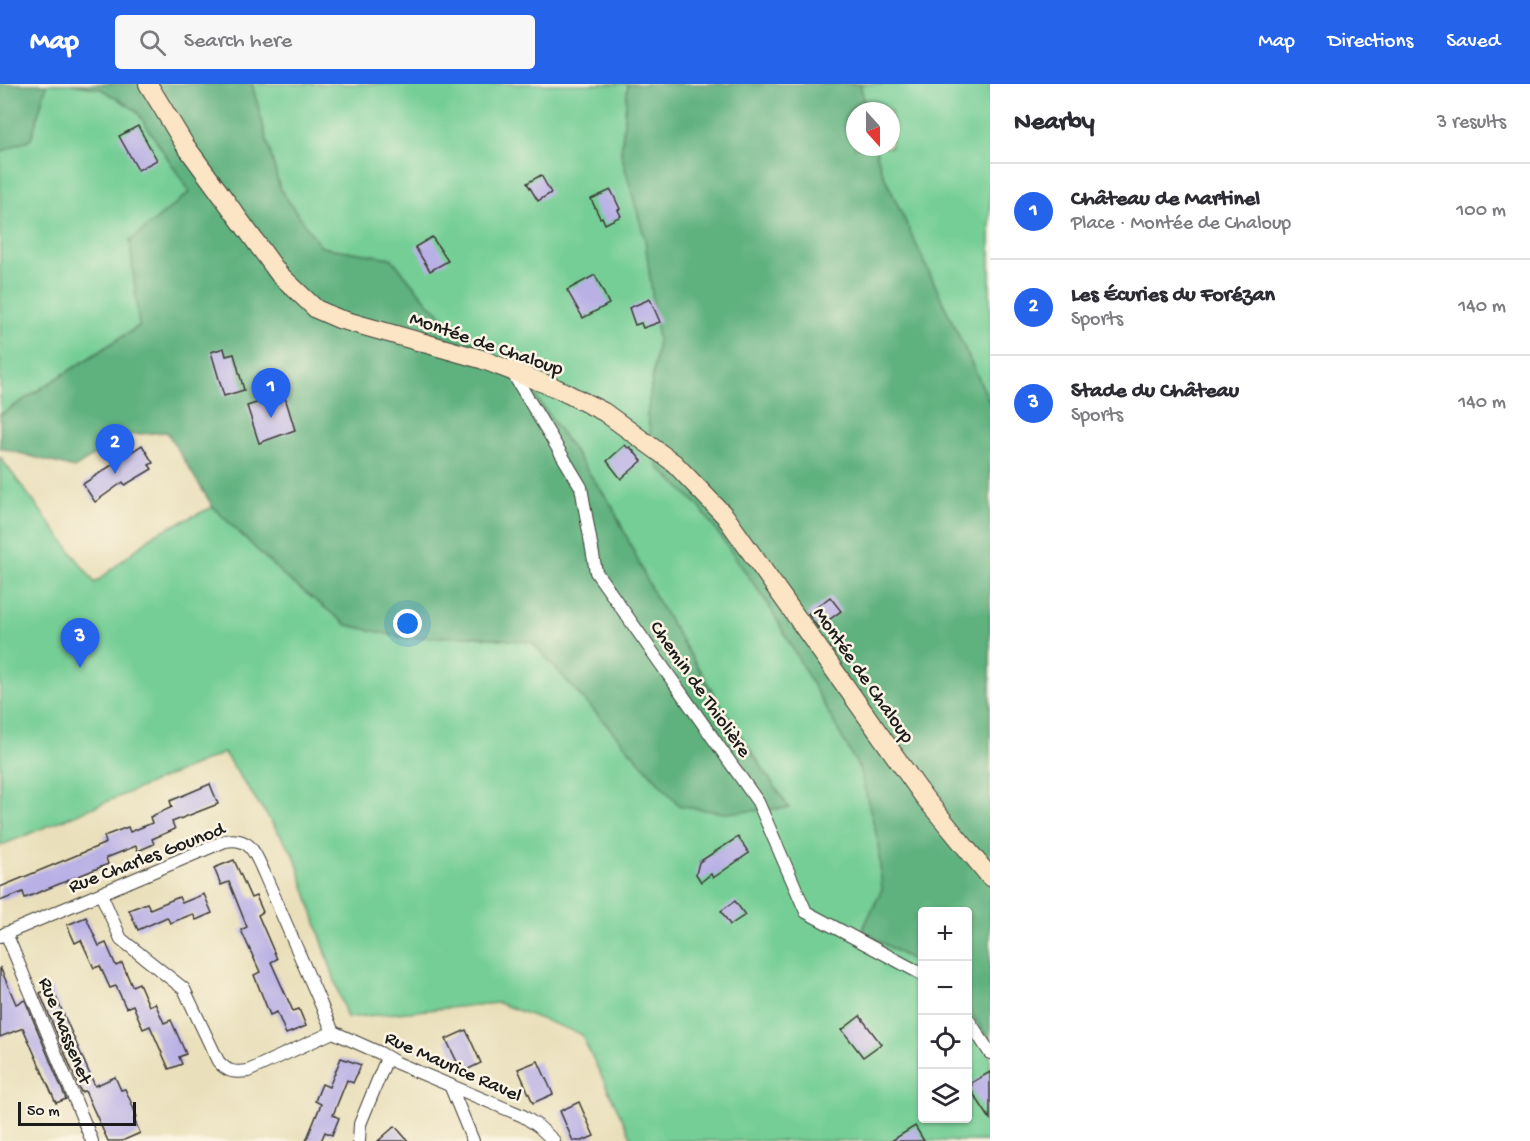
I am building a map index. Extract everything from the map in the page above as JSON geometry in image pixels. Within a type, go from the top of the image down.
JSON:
[{"type":"main road","name":"Montée de Chaloup","points":[[148,84],[186,145],[279,274],[298,295],[316,309],[339,319],[481,359],[556,388],[604,412],[674,463],[724,516],[924,797],[990,878]]},
{"type":"street","name":"Chemin de Thiolière","points":[[512,372],[581,488],[596,572],[758,802],[806,912],[918,972]]},
{"type":"street","name":"Rue Charles Gounod","points":[[3,935],[234,839],[244,842],[254,850],[333,1032]]},
{"type":"street","points":[[100,894],[122,939],[184,989],[218,1061],[226,1070],[248,1071],[333,1032]]},
{"type":"street","name":"Rue Massenet","points":[[3,935],[92,1141]]},
{"type":"street","points":[[972,1025],[990,1053]]},
{"type":"street","name":"Rue Maurice Ravel","points":[[333,1032],[387,1058],[523,1116],[554,1141]]},
{"type":"street","points":[[359,1141],[360,1124],[387,1058]]},
{"type":"street","points":[[450,1085],[472,1141]]},
{"type":"green space","points":[[0,84],[47,84],[31,139],[0,152]]},
{"type":"green space","points":[[47,84],[72,84],[101,89],[136,110],[190,192],[130,241],[139,326],[0,415],[0,152],[31,139]]},
{"type":"green space","points":[[72,84],[252,84],[280,189],[321,247],[391,258],[431,306],[535,395],[612,506],[655,597],[725,712],[789,808],[725,813],[680,806],[532,642],[474,636],[405,638],[347,625],[284,576],[213,507],[167,432],[126,435],[74,468],[0,448],[0,415],[139,326],[130,241],[190,192],[136,110],[101,89]]},
{"type":"green space","points":[[252,84],[628,84],[621,153],[645,239],[658,340],[647,416],[658,466],[699,506],[768,604],[860,770],[878,841],[882,889],[862,931],[918,964],[918,1123],[972,1123],[972,1013],[990,1042],[990,1141],[633,1141],[581,1034],[498,1003],[347,1018],[294,855],[224,753],[0,846],[0,457],[95,583],[155,534],[213,507],[284,576],[347,625],[532,642],[680,806],[789,808],[725,712],[655,597],[612,506],[535,396],[431,306],[391,258],[321,247],[280,189]]},
{"type":"green space","points":[[628,84],[860,84],[865,102],[846,102],[846,156],[877,156],[881,169],[990,403],[990,1042],[972,1013],[972,907],[918,907],[918,964],[862,931],[882,889],[878,841],[860,770],[768,604],[699,506],[658,467],[647,416],[658,340],[645,239],[621,153]]},
{"type":"green space","points":[[860,84],[990,84],[990,403],[881,169],[877,156],[900,156],[900,102],[865,102]]},
{"type":"building","points":[[138,126],[157,160],[138,170],[119,136]]},
{"type":"building","points":[[541,175],[551,193],[538,201],[527,183]]},
{"type":"building","points":[[611,190],[621,216],[605,224],[591,199]]},
{"type":"building","points":[[432,237],[448,261],[430,271],[415,247]]},
{"type":"building","points":[[595,275],[609,304],[583,318],[567,290]]},
{"type":"building","points":[[650,299],[660,322],[643,328],[641,323],[635,325],[629,308]]},
{"type":"building","points":[[224,348],[226,356],[234,354],[244,390],[224,396],[211,352]]},
{"type":"building","points":[[284,394],[295,430],[259,443],[247,406]]},
{"type":"building","points":[[142,445],[153,463],[149,465],[152,469],[125,485],[123,482],[95,502],[83,484]]},
{"type":"building","points":[[625,445],[630,447],[642,461],[621,479],[607,461]]},
{"type":"building","points":[[830,597],[841,611],[818,628],[808,614]]},
{"type":"building","points":[[210,784],[218,804],[172,822],[175,829],[152,839],[154,844],[138,851],[136,846],[106,858],[108,864],[25,898],[23,892],[0,901],[0,887],[106,843],[104,836],[128,827],[130,832],[152,823],[150,817],[172,807],[170,801]]},
{"type":"building","points":[[738,837],[749,853],[713,878],[711,874],[701,882],[696,874],[699,862]]},
{"type":"building","points":[[234,860],[251,898],[256,896],[263,912],[258,915],[277,959],[271,962],[293,1011],[299,1009],[306,1026],[286,1034],[277,1012],[270,1015],[254,975],[260,972],[241,930],[247,927],[229,882],[221,885],[214,868]]},
{"type":"building","points":[[204,894],[212,913],[196,920],[193,914],[170,923],[167,917],[138,930],[129,910],[147,903],[150,909],[179,897],[182,903]]},
{"type":"building","points":[[735,901],[745,915],[730,925],[721,911]]},
{"type":"building","points":[[86,917],[99,946],[106,943],[116,966],[122,963],[132,986],[139,983],[149,1006],[155,1003],[164,1023],[171,1020],[186,1054],[179,1057],[182,1064],[169,1069],[150,1026],[143,1029],[133,1005],[126,1008],[116,986],[110,988],[100,966],[94,968],[81,940],[75,943],[67,925]]},
{"type":"building","points":[[0,967],[16,1004],[25,1000],[66,1099],[56,1103],[23,1028],[0,1037]]},
{"type":"building","points":[[52,988],[95,1086],[115,1077],[121,1090],[125,1089],[131,1102],[137,1117],[134,1119],[140,1133],[122,1141],[108,1141],[85,1091],[81,1092],[40,993]]},
{"type":"building","points":[[860,1016],[881,1044],[863,1057],[842,1030]]},
{"type":"building","points":[[466,1030],[481,1063],[462,1072],[446,1039]]},
{"type":"building","points":[[341,1058],[361,1065],[353,1083],[347,1080],[333,1115],[339,1118],[332,1135],[325,1132],[321,1141],[306,1141],[321,1104],[315,1101],[322,1084],[329,1087]]},
{"type":"building","points":[[538,1061],[553,1094],[533,1103],[518,1069]]},
{"type":"building","points":[[990,1072],[990,1119],[972,1092],[972,1082]]},
{"type":"building","points":[[579,1102],[594,1136],[582,1141],[573,1141],[560,1111]]},
{"type":"building","points":[[395,1126],[408,1141],[378,1141]]},
{"type":"building","points":[[915,1126],[924,1141],[891,1141]]},
{"type":"place","name":"Château de Martinel","points":[[271,418]]},
{"type":"place","name":"Les Écuries du Forézan","points":[[115,474]]},
{"type":"place","name":"Stade du Château","points":[[80,668]]}]
